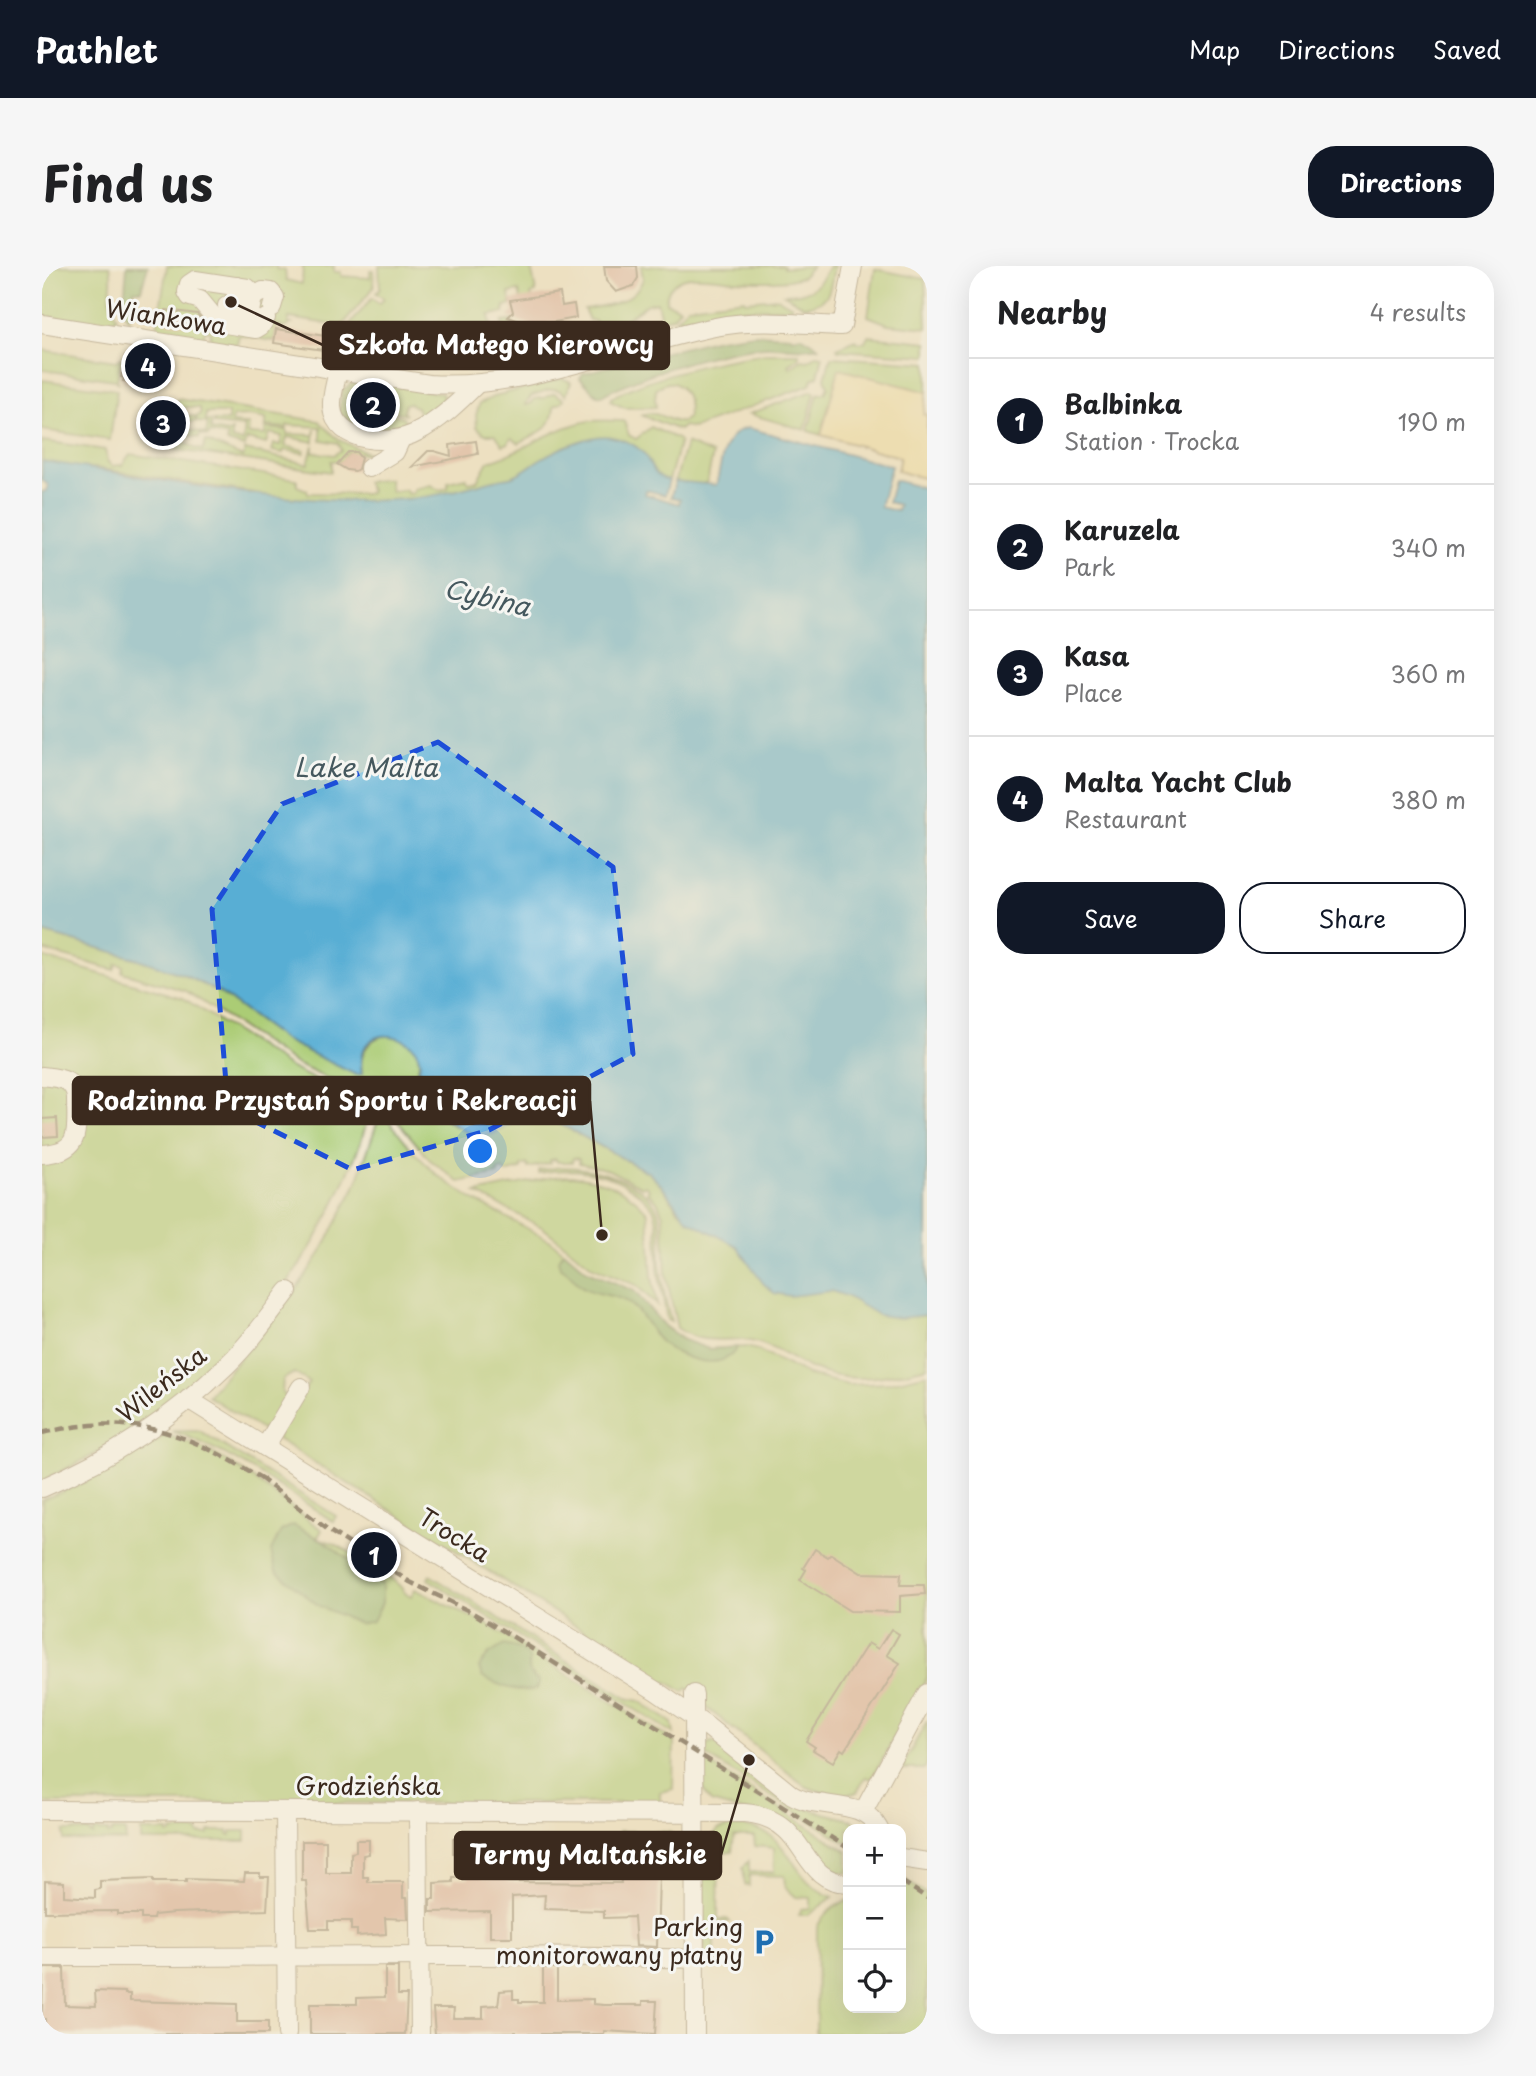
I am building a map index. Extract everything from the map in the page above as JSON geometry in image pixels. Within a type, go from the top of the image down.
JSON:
[{"type":"street","name":"Wiankowa","points":[[42,324],[429,384],[476,384],[508,380],[725,325],[784,323],[842,326],[853,266]]},
{"type":"street","points":[[338,370],[332,408],[338,425],[361,437],[378,439],[401,439],[417,433],[458,402],[476,384]]},
{"type":"street","points":[[369,468],[395,452],[401,439]]},
{"type":"street","points":[[42,1076],[68,1082],[76,1091],[76,1097],[75,1137],[72,1144],[61,1152],[42,1154]]},
{"type":"street","name":"Wileńska","points":[[42,1488],[78,1472],[128,1444],[188,1399],[233,1359],[288,1291]]},
{"type":"street","points":[[265,1447],[301,1387]]},
{"type":"street","name":"Trocka","points":[[188,1399],[694,1717],[797,1797],[863,1812]]},
{"type":"street","points":[[876,1824],[863,1812],[927,1693]]},
{"type":"street","points":[[694,1694],[694,1811],[689,1959],[695,2034]]},
{"type":"street","name":"Grodzieńska","points":[[42,1810],[285,1820],[418,1821],[694,1811],[750,1813],[773,1821],[787,1830],[810,1864],[821,1875],[843,1883]]},
{"type":"street","points":[[285,1820],[287,2034]]},
{"type":"street","points":[[418,1821],[420,2034]]},
{"type":"street","points":[[906,1859],[927,1862]]},
{"type":"street","points":[[42,1957],[287,1958],[419,1955],[689,1959]]},
{"type":"highlighted area","points":[[438,742],[613,867],[633,1054],[489,1130],[353,1170],[228,1108],[212,909],[282,804]]},
{"type":"green space","points":[[42,266],[110,266],[110,297],[117,317],[108,326],[42,316]]},
{"type":"green space","points":[[127,266],[148,266],[141,290],[134,290],[129,320],[123,312]]},
{"type":"green space","points":[[167,266],[276,266],[276,269],[285,270],[286,280],[302,284],[303,266],[334,266],[334,272],[341,272],[341,276],[370,278],[370,270],[373,270],[374,287],[342,326],[289,318],[288,324],[291,324],[284,328],[277,325],[274,341],[239,335],[237,345],[210,340],[211,331],[205,330],[203,339],[156,333]]},
{"type":"green space","points":[[379,266],[531,266],[536,292],[531,294],[535,314],[525,316],[519,291],[509,293],[511,305],[505,306],[504,313],[489,315],[494,343],[506,341],[502,322],[512,321],[513,354],[433,369],[385,362],[388,349],[381,348],[381,334],[359,332],[345,339],[349,326],[372,298],[379,304],[384,299],[376,293],[380,289]]},
{"type":"green space","points":[[641,266],[812,266],[802,277],[789,280],[748,281],[702,277],[682,279],[674,283],[666,302],[680,308],[673,317],[661,319],[657,302],[647,304],[620,323],[598,329],[596,321],[589,320],[584,309],[618,302],[633,293],[643,279]]},
{"type":"green space","points":[[829,266],[834,266],[830,288],[820,302],[804,306],[784,294],[812,289]]},
{"type":"green space","points":[[875,269],[925,279],[927,328],[888,324],[868,316]]},
{"type":"green space","points":[[778,298],[792,306],[791,308],[731,309],[675,321],[688,306]]},
{"type":"green space","points":[[755,334],[792,338],[801,336],[819,347],[766,347],[726,353],[659,372],[601,396],[580,378],[583,373],[718,339]]},
{"type":"green space","points":[[868,336],[927,342],[927,356],[837,348],[856,340],[858,343],[865,342]]},
{"type":"green space","points":[[42,350],[116,361],[122,357],[117,380],[119,384],[115,380],[42,370]]},
{"type":"green space","points":[[766,354],[799,354],[799,358],[789,365],[790,368],[802,360],[808,361],[816,355],[823,356],[818,376],[812,379],[810,385],[694,428],[684,426],[679,430],[641,415],[659,415],[678,422],[687,418],[689,411],[685,394],[673,383],[665,384],[656,390],[656,407],[625,408],[610,401],[627,390],[665,376],[707,364]]},
{"type":"green space","points":[[831,357],[927,363],[927,392],[839,370],[821,435],[808,431],[818,394],[825,393],[828,387],[825,378]]},
{"type":"green space","points":[[562,378],[571,382],[566,395],[550,389],[532,395],[526,403],[554,393],[564,399],[554,406],[551,420],[539,433],[519,443],[512,438],[509,443],[503,445],[495,434],[485,434],[477,427],[476,415],[480,403],[499,395]]},
{"type":"green space","points":[[42,380],[117,390],[110,440],[42,430]]},
{"type":"green space","points":[[355,380],[442,393],[443,401],[439,408],[425,418],[420,416],[418,409],[409,403],[405,404],[403,412],[406,415],[392,410],[385,390],[368,387],[356,398],[355,407],[360,419],[377,424],[391,413],[402,417],[410,426],[381,432],[362,429],[339,412],[342,391]]},
{"type":"green space","points":[[812,391],[815,393],[805,430],[749,414]]},
{"type":"green space","points":[[178,399],[319,421],[339,440],[372,455],[348,452],[341,461],[331,461],[331,472],[176,450],[158,435],[147,437],[148,433],[160,428],[173,444],[179,445],[182,440],[203,450],[206,441],[243,457],[245,450],[308,464],[313,445],[313,452],[334,455],[341,450],[338,443],[321,440],[321,427],[266,426],[266,419],[250,416],[233,417],[232,423],[243,424],[243,427],[214,424],[214,421],[228,421],[228,413],[206,413],[206,423],[197,422],[197,416],[201,415],[200,408],[188,407],[181,409],[181,418],[179,411],[176,411]]},
{"type":"green space","points":[[195,416],[195,422],[187,422],[187,429],[206,434],[208,421],[211,421],[211,430],[228,433],[232,431],[232,439],[243,442],[245,424],[249,424],[248,434],[265,435],[265,428],[287,430],[287,434],[314,435],[315,429],[314,442],[287,437],[285,446],[304,450],[304,453],[284,450],[283,453],[272,451],[274,444],[280,445],[282,436],[269,433],[266,444],[247,439],[245,447],[227,442],[228,436],[210,433],[208,436],[200,434],[199,438],[183,434],[185,417]]},
{"type":"green space","points":[[590,421],[624,421],[629,435],[636,439],[651,427],[680,441],[669,480],[661,478],[652,470],[543,464],[487,492],[342,507],[338,501],[272,502],[261,494],[95,468],[42,467],[42,441],[105,450],[107,461],[112,466],[122,465],[130,454],[297,479],[297,486],[308,493],[366,494],[371,492],[366,482],[389,479],[391,492],[406,490],[408,494],[414,493],[414,489],[431,485],[439,490],[448,488],[448,482],[466,478],[469,483],[477,481],[488,461],[512,453],[556,431]]},
{"type":"green space","points":[[686,443],[713,454],[707,482],[671,497]]},
{"type":"green space","points":[[42,932],[184,975],[219,992],[284,1040],[362,1074],[362,1058],[367,1046],[387,1035],[398,1036],[416,1049],[418,1069],[410,1087],[392,1091],[376,1101],[296,1064],[186,991],[122,972],[123,966],[116,964],[114,970],[42,950]]},
{"type":"green space","points":[[42,957],[183,998],[293,1069],[359,1101],[368,1111],[357,1152],[322,1228],[276,1298],[249,1331],[189,1389],[156,1415],[112,1445],[42,1481]]},
{"type":"green space","points":[[412,1098],[421,1100],[454,1126],[499,1131],[517,1120],[535,1115],[549,1118],[648,1172],[662,1186],[678,1210],[737,1246],[927,1290],[927,1367],[897,1374],[853,1378],[810,1368],[758,1343],[704,1339],[687,1334],[677,1328],[666,1275],[663,1215],[645,1185],[642,1187],[609,1170],[579,1163],[579,1159],[573,1158],[572,1162],[557,1162],[556,1159],[528,1168],[527,1164],[521,1166],[521,1169],[505,1173],[503,1169],[497,1171],[498,1174],[459,1182],[429,1159],[386,1107],[392,1102]]},
{"type":"green space","points":[[383,1113],[414,1152],[437,1175],[472,1199],[551,1241],[587,1271],[634,1291],[664,1326],[690,1344],[709,1349],[747,1347],[808,1375],[848,1385],[889,1383],[927,1374],[927,1678],[872,1779],[866,1777],[857,1792],[831,1793],[805,1786],[702,1704],[702,1698],[687,1688],[684,1692],[667,1682],[662,1684],[645,1669],[277,1439],[309,1382],[294,1373],[283,1379],[282,1393],[287,1397],[267,1433],[208,1396],[293,1294],[321,1252],[356,1185],[380,1114]]},
{"type":"green space","points":[[561,1167],[587,1169],[615,1177],[640,1190],[650,1199],[657,1209],[660,1222],[660,1263],[671,1322],[667,1320],[658,1271],[657,1222],[654,1210],[631,1188],[602,1175],[571,1170],[539,1173],[539,1170]]},
{"type":"green space","points":[[572,1176],[614,1187],[632,1198],[648,1213],[652,1277],[657,1305],[636,1285],[593,1267],[542,1227],[476,1193],[552,1177]]},
{"type":"green space","points":[[564,1251],[587,1271],[634,1291],[664,1326],[681,1339],[709,1349],[737,1347],[731,1355],[712,1362],[679,1354],[661,1342],[631,1305],[584,1288],[560,1267],[558,1260]]},
{"type":"green space","points":[[172,1431],[200,1431],[336,1516],[333,1521],[235,1460]]},
{"type":"green space","points":[[161,1434],[206,1450],[246,1473],[322,1530],[318,1537],[372,1566],[393,1580],[404,1592],[411,1596],[415,1589],[488,1625],[674,1741],[673,1789],[660,1792],[660,1803],[42,1803],[42,1500],[84,1482],[149,1442],[155,1442],[162,1437]]},
{"type":"green space","points":[[293,1525],[324,1541],[382,1584],[382,1603],[373,1621],[360,1624],[319,1606],[276,1571],[271,1551],[281,1531]]},
{"type":"green space","points":[[430,1575],[626,1698],[639,1701],[672,1723],[674,1734],[428,1579]]},
{"type":"green space","points":[[504,1645],[519,1649],[528,1656],[530,1672],[539,1682],[537,1689],[516,1690],[482,1677],[479,1667],[488,1655]]},
{"type":"green space","points":[[927,1721],[927,1764],[924,1769],[901,1769]]},
{"type":"green space","points":[[715,1743],[808,1809],[857,1824],[843,1824],[843,1841],[702,1753],[705,1746]]},
{"type":"green space","points":[[702,1759],[843,1849],[843,1873],[829,1867],[792,1825],[711,1802],[703,1788]]},
{"type":"green space","points":[[732,1826],[753,1828],[768,1834],[806,1879],[817,1889],[833,1897],[808,1915],[799,1915],[801,1909],[810,1908],[810,1898],[796,1897],[785,1887],[784,1876],[749,1875],[749,1886],[745,1885],[743,1867],[749,1861],[749,1872],[774,1872],[774,1848],[755,1846],[754,1836],[734,1836],[732,1852],[719,1853],[718,1919],[727,1919],[730,1922],[720,1922],[714,1927],[712,1968],[704,1961],[703,1845],[707,1845],[707,1840],[718,1830]]},
{"type":"green space","points":[[64,1831],[89,1831],[93,1835],[93,1831],[108,1831],[108,1835],[112,1831],[125,1831],[126,1841],[64,1840]]},
{"type":"green space","points":[[141,1831],[168,1831],[168,1834],[171,1834],[172,1831],[198,1831],[199,1834],[209,1834],[209,1831],[228,1831],[231,1835],[231,1831],[246,1831],[246,1841],[141,1841]]},
{"type":"green space","points":[[619,1831],[669,1832],[673,1835],[674,1846],[665,1846],[664,1840],[619,1839]]},
{"type":"green space","points":[[906,1880],[927,1895],[927,2034],[816,2034],[817,1927],[843,1902],[843,2013],[906,2013]]},
{"type":"sand","points":[[839,369],[927,392],[923,414],[927,415],[927,479],[897,471],[900,457],[821,435]]},
{"type":"water","name":"Lake Malta","points":[[748,428],[891,466],[880,507],[897,511],[899,505],[888,502],[894,480],[927,489],[927,1315],[900,1318],[878,1315],[846,1296],[831,1291],[790,1296],[774,1293],[763,1283],[737,1246],[688,1220],[648,1172],[549,1118],[526,1118],[495,1133],[477,1135],[459,1128],[429,1105],[412,1098],[409,1085],[419,1069],[418,1055],[410,1044],[397,1038],[383,1036],[370,1041],[362,1053],[362,1074],[356,1075],[284,1040],[219,992],[184,975],[42,932],[42,492],[46,491],[48,485],[42,480],[42,461],[229,491],[323,500],[370,501],[427,497],[510,477],[567,446],[604,436],[634,445],[644,454],[656,473],[669,480],[665,495],[646,490],[645,494],[679,504],[680,499],[671,497],[675,481],[716,485],[728,442],[739,431]]},
{"type":"building","points":[[604,266],[637,266],[638,278],[633,286],[616,292],[606,281]]},
{"type":"building","points":[[560,293],[562,306],[574,304],[576,318],[548,323],[545,346],[535,353],[527,352],[521,342],[532,325],[508,317],[513,312],[510,300]]},
{"type":"building","points":[[166,310],[197,314],[200,317],[188,325],[164,322]]},
{"type":"building","points":[[276,329],[326,336],[326,331],[340,333],[338,352],[274,343]]},
{"type":"building","points":[[132,351],[169,357],[173,369],[167,381],[150,382],[145,386],[123,381],[124,378],[121,377],[125,356]]},
{"type":"building","points":[[476,441],[478,454],[412,467],[428,451],[451,456],[450,445]]},
{"type":"building","points":[[348,452],[356,452],[361,458],[355,471],[337,464]]},
{"type":"building","points":[[57,1118],[58,1136],[42,1137],[42,1119]]},
{"type":"building","points":[[815,1549],[828,1557],[831,1554],[861,1573],[901,1574],[900,1585],[924,1585],[925,1594],[900,1596],[900,1612],[850,1611],[800,1580],[806,1570],[803,1568]]},
{"type":"building","points":[[891,1629],[899,1634],[887,1655],[900,1663],[844,1751],[841,1749],[833,1762],[813,1750],[815,1747],[806,1741],[868,1643],[878,1649]]},
{"type":"building","points":[[453,1839],[483,1839],[483,1878],[508,1878],[508,1882],[621,1883],[620,1855],[632,1855],[632,1876],[659,1876],[657,1947],[636,1946],[634,1917],[604,1918],[604,1911],[544,1909],[545,1895],[512,1897],[512,1937],[490,1937],[490,1911],[430,1912],[430,1899],[434,1899],[434,1883],[453,1882],[453,1878],[468,1878],[470,1875],[470,1853],[453,1853]]},
{"type":"building","points":[[356,1840],[369,1840],[369,1854],[363,1855],[363,1877],[368,1877],[368,1882],[403,1882],[403,1898],[407,1898],[408,1919],[385,1918],[386,1934],[357,1936],[357,1930],[351,1930],[351,1921],[328,1921],[328,1929],[310,1929],[306,1881],[302,1881],[302,1841],[326,1841],[326,1873],[351,1873],[351,1853],[356,1852]]},
{"type":"building","points":[[245,1873],[260,1873],[260,1877],[269,1877],[267,1910],[174,1913],[154,1915],[153,1919],[141,1919],[141,1914],[117,1914],[117,1911],[45,1912],[45,1881],[64,1882],[64,1896],[95,1898],[95,1890],[100,1889],[100,1881],[244,1881]]},
{"type":"building","points":[[385,1967],[398,1967],[398,1995],[407,1995],[405,2034],[310,2034],[310,2004],[357,2004],[357,1998],[385,1997]]},
{"type":"building","points":[[43,1968],[64,1968],[65,2005],[96,2006],[95,1991],[125,1992],[130,1994],[130,2001],[237,2004],[237,2022],[268,2022],[268,2034],[45,2034],[45,2019],[42,2019]]},
{"type":"building","points":[[543,1968],[557,1968],[557,2000],[593,1999],[593,2004],[604,2005],[643,2005],[643,2001],[657,2001],[655,2034],[604,2031],[604,2034],[435,2034],[433,2008],[454,2008],[453,2018],[483,2018],[483,2006],[498,2005],[500,1991],[513,1990],[513,1999],[519,1999],[519,2002],[543,2002]]},
{"type":"railway","points":[[42,1433],[106,1424],[160,1431],[211,1450],[266,1481]]},
{"type":"railway","points":[[259,1477],[331,1532],[410,1582],[473,1613],[510,1635],[843,1845]]},
{"type":"railway","points":[[906,1884],[927,1898]]},
{"type":"place","name":"Szkoła Małego Kierowcy","points":[[231,302]]},
{"type":"place","name":"Malta Yacht Club","points":[[148,366]]},
{"type":"place","name":"Karuzela","points":[[373,405]]},
{"type":"place","name":"Kasa","points":[[163,423]]},
{"type":"place","name":"Rodzinna Przystań Sportu i Rekreacji","points":[[602,1235]]},
{"type":"place","name":"Balbinka","points":[[374,1555]]},
{"type":"place","name":"Termy Maltańskie","points":[[749,1760]]},
{"type":"place","name":"Parking monitorowany płatny","points":[[764,1942]]},
{"type":"water label","name":"Cybina","points":[[487,598]]}]
